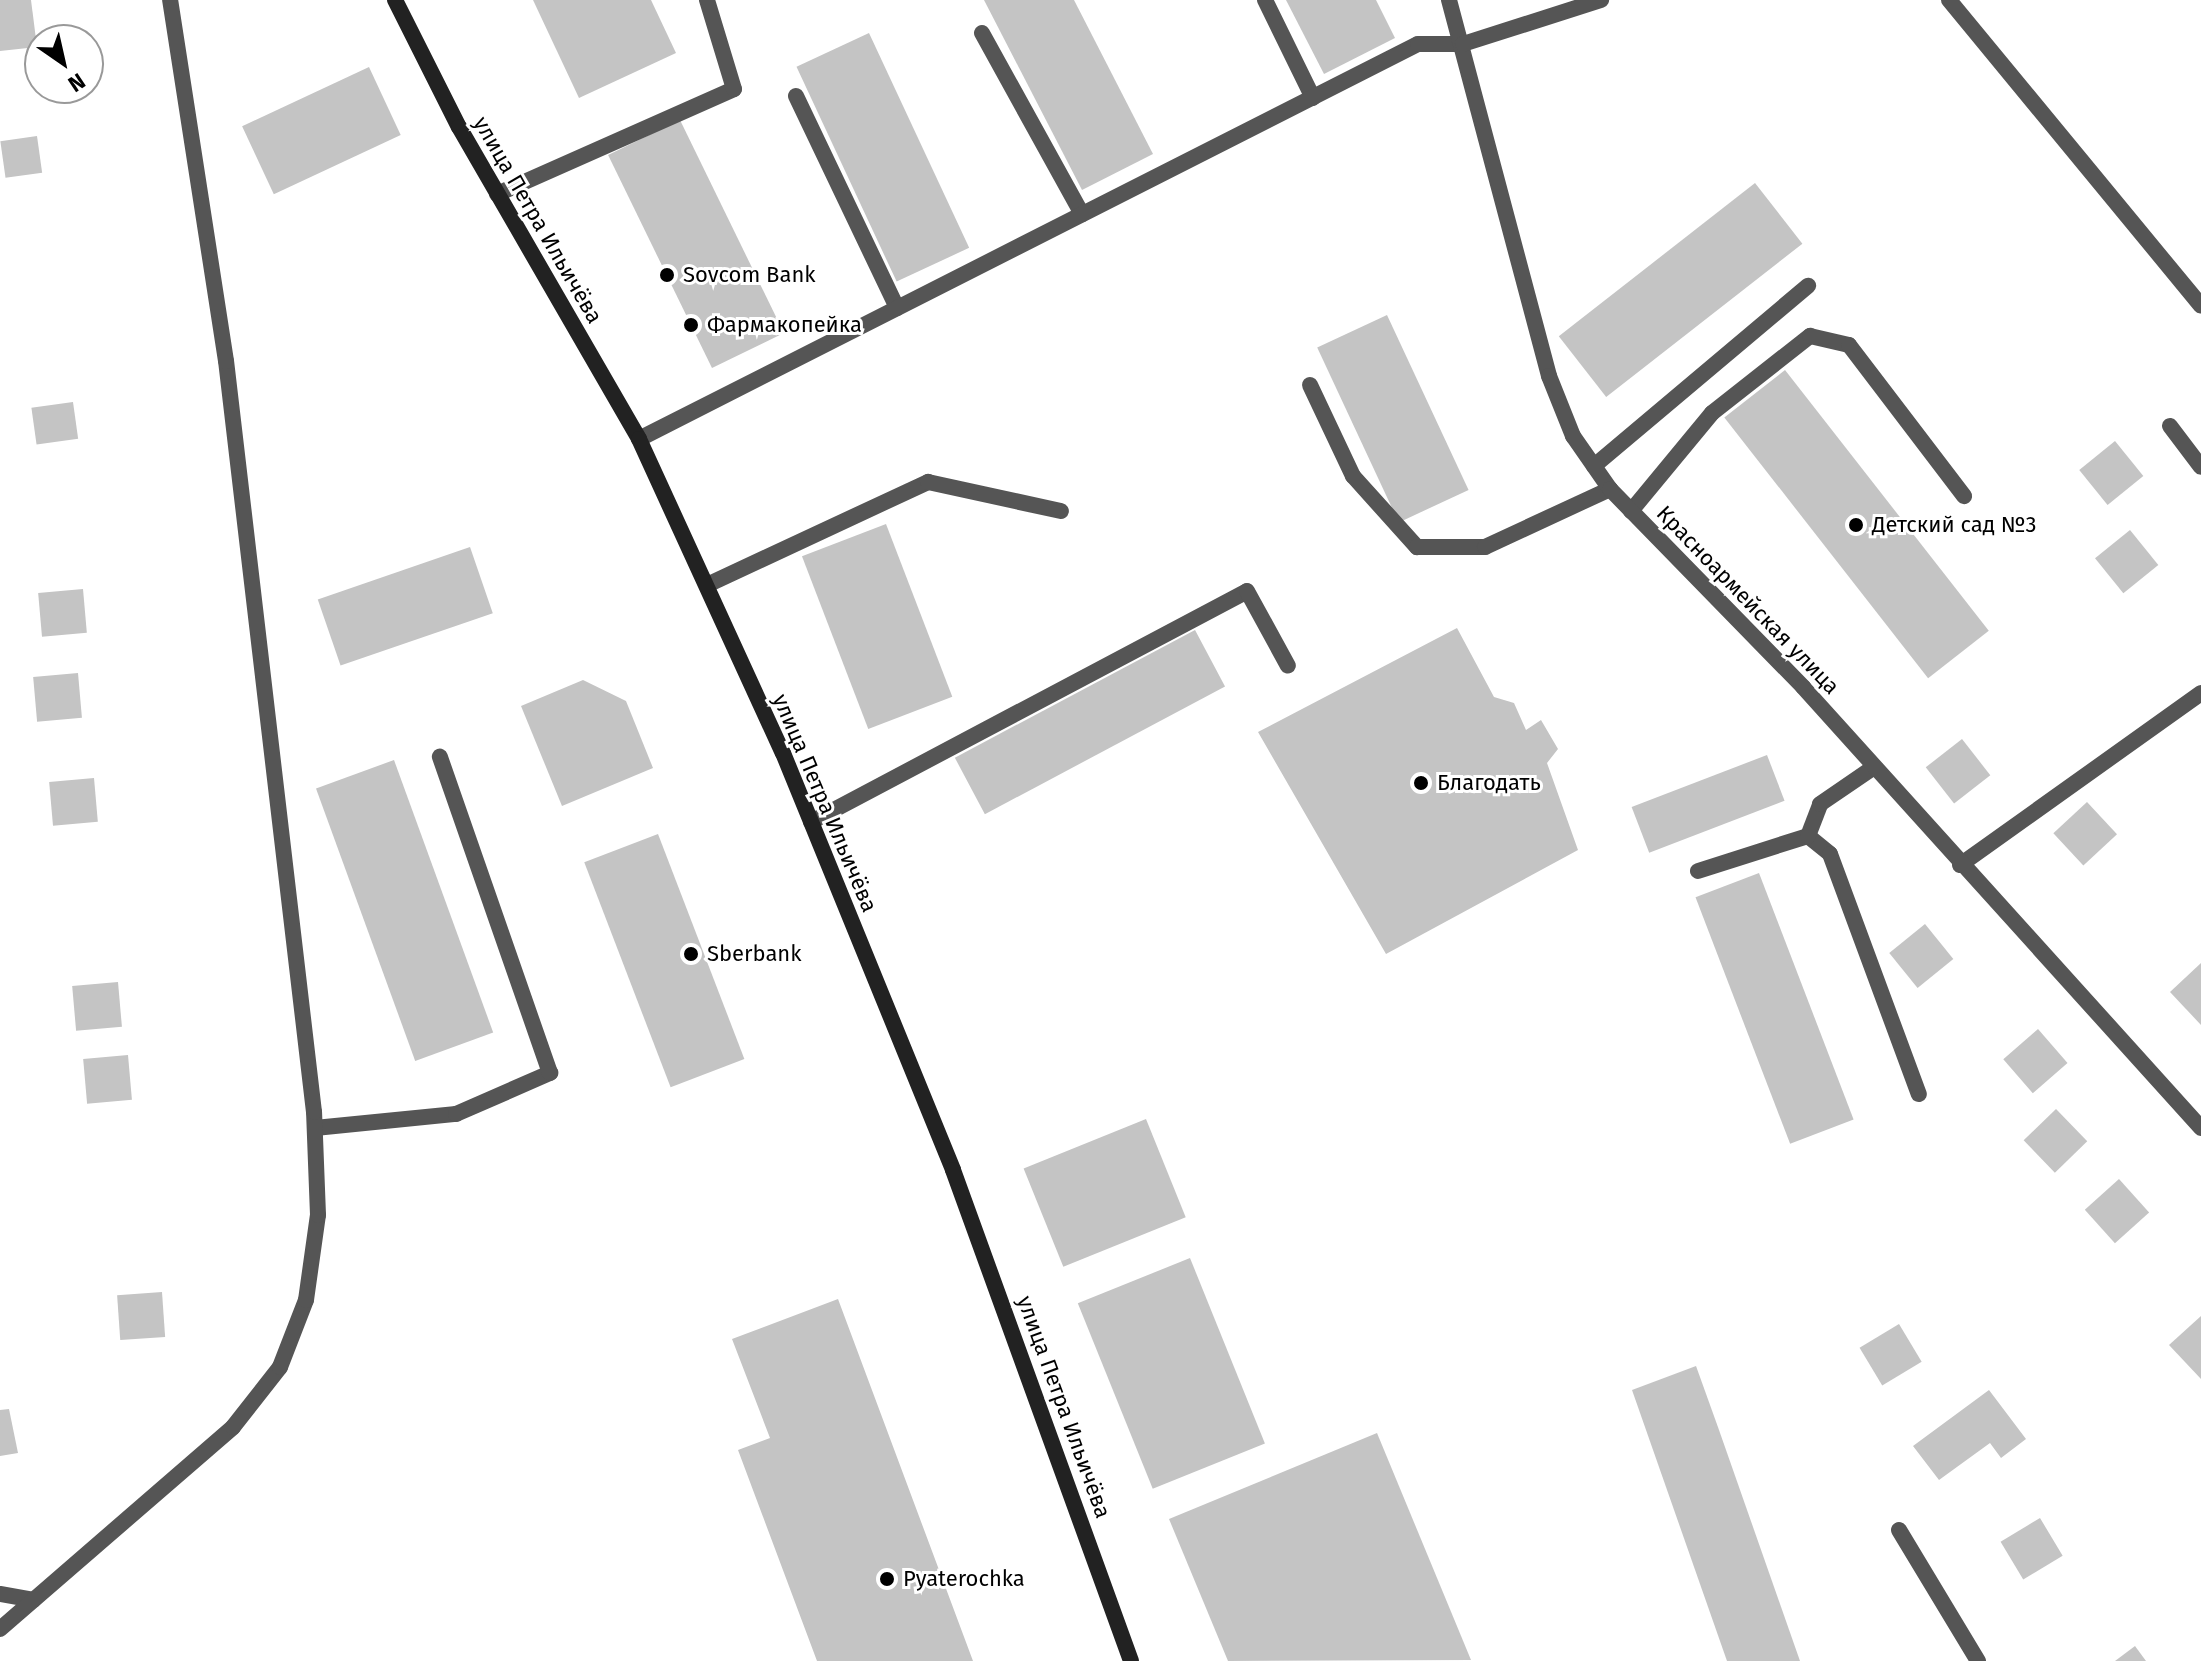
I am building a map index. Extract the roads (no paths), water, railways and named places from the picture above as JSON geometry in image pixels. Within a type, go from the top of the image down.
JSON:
[{"type":"main road","name":"улица Петра Ильичёва","points":[[395,0],[497,194],[639,439],[707,585],[811,822],[953,1170],[1131,1661]]},
{"type":"street","points":[[0,1629],[233,1427],[280,1367],[306,1300],[318,1215],[315,1128],[226,361],[170,0]]},
{"type":"street","points":[[497,194],[734,89],[707,0]]},
{"type":"street","points":[[1265,0],[1313,98]]},
{"type":"street","name":"Красноармейская улица","points":[[1449,0],[1549,376],[1594,466],[1610,489],[1874,767],[2201,1128]]},
{"type":"street","points":[[639,439],[1418,44],[1463,44],[1601,0]]},
{"type":"street","points":[[1949,0],[2201,306]]},
{"type":"street","points":[[982,33],[1082,214]]},
{"type":"street","points":[[796,96],[897,308]]},
{"type":"street","points":[[1594,466],[1808,286]]},
{"type":"street","points":[[1631,511],[1712,413],[1810,336],[1849,345],[1964,496]]},
{"type":"street","points":[[1310,385],[1353,476],[1417,547],[1485,547],[1610,489]]},
{"type":"street","points":[[2170,426],[2201,467]]},
{"type":"street","points":[[707,585],[928,482],[1061,511]]},
{"type":"street","points":[[811,822],[1247,591],[1288,666]]},
{"type":"street","points":[[1960,865],[2201,693]]},
{"type":"street","points":[[315,1128],[456,1114],[550,1073],[440,757]]},
{"type":"street","points":[[1808,836],[1820,804],[1874,767]]},
{"type":"street","points":[[1698,871],[1808,836]]},
{"type":"street","points":[[1808,836],[1830,854],[1919,1094]]},
{"type":"street","points":[[1899,1530],[1978,1661]]},
{"type":"street","points":[[0,1594],[33,1600]]},
{"type":"place","name":"Sovcom Bank","points":[[667,275]]},
{"type":"place","name":"Фармакопейка","points":[[691,325]]},
{"type":"place","name":"Детский сад №3","points":[[1856,525]]},
{"type":"place","name":"Благодать","points":[[1421,783]]},
{"type":"place","name":"Sberbank","points":[[691,954]]},
{"type":"place","name":"Pyaterochka","points":[[887,1579]]}]
